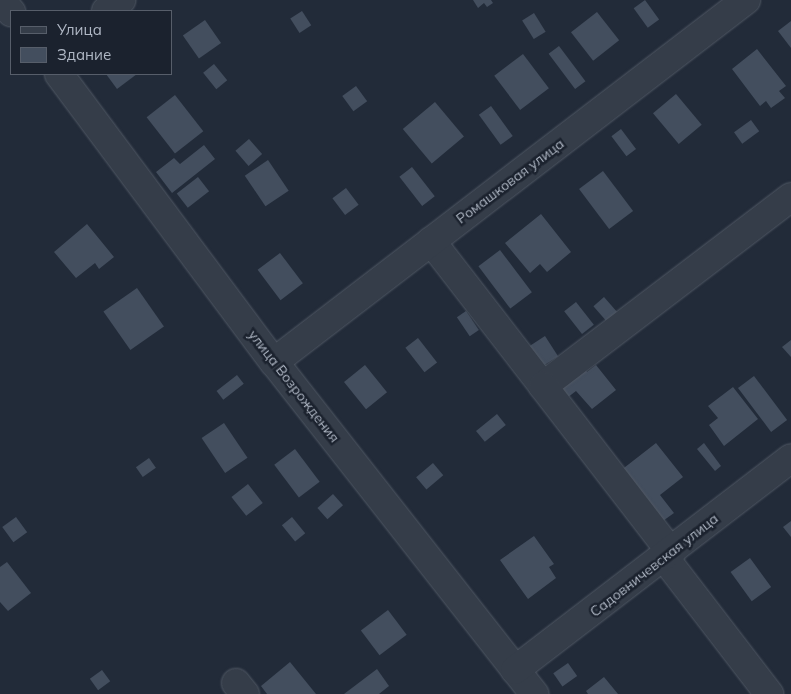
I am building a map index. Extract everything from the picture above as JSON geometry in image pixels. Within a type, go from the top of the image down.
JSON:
[{"type":"street","points":[[2,0],[10,11]]},
{"type":"street","points":[[107,10],[121,0]]},
{"type":"street","name":"Ромашковая улица","points":[[274,362],[746,0]]},
{"type":"street","name":"улица Возрождения","points":[[60,75],[274,362],[534,694]]},
{"type":"street","points":[[543,386],[791,197]]},
{"type":"street","points":[[431,241],[543,386],[769,694]]},
{"type":"street","name":"Садовничевская улица","points":[[515,670],[668,555],[791,458]]},
{"type":"building","points":[[473,0],[491,0],[493,3],[487,7],[484,3],[478,8]]},
{"type":"building","points":[[645,0],[659,19],[648,28],[634,8]]},
{"type":"building","points":[[302,11],[311,25],[300,33],[290,19]]},
{"type":"building","points":[[597,12],[619,40],[593,61],[571,32]]},
{"type":"building","points":[[534,13],[546,32],[534,39],[522,20]]},
{"type":"building","points":[[205,20],[221,43],[199,58],[183,35]]},
{"type":"building","points":[[791,21],[791,48],[778,31]]},
{"type":"building","points":[[559,46],[585,81],[575,89],[549,54]]},
{"type":"building","points":[[757,49],[786,86],[779,91],[785,98],[771,108],[766,101],[760,106],[732,69]]},
{"type":"building","points":[[523,54],[549,88],[520,110],[494,76]]},
{"type":"building","points":[[214,64],[227,80],[216,89],[203,73]]},
{"type":"building","points":[[107,75],[136,75],[117,89]]},
{"type":"building","points":[[356,86],[367,101],[353,111],[342,96]]},
{"type":"building","points":[[676,94],[702,125],[679,144],[653,113]]},
{"type":"building","points":[[175,95],[203,131],[175,153],[147,117]]},
{"type":"building","points":[[435,102],[464,136],[432,163],[403,129]]},
{"type":"building","points":[[491,106],[513,136],[501,145],[479,115]]},
{"type":"building","points":[[751,120],[759,131],[742,144],[734,132]]},
{"type":"building","points":[[621,129],[636,149],[626,156],[611,136]]},
{"type":"building","points":[[249,139],[262,154],[249,166],[235,151]]},
{"type":"building","points":[[204,145],[215,159],[172,193],[156,172],[174,158],[180,164]]},
{"type":"building","points":[[268,160],[289,191],[265,206],[245,176]]},
{"type":"building","points":[[412,167],[435,196],[422,206],[399,177]]},
{"type":"building","points":[[603,171],[633,211],[609,229],[579,189]]},
{"type":"building","points":[[198,177],[209,191],[188,208],[177,194]]},
{"type":"building","points":[[346,188],[359,205],[345,215],[332,198]]},
{"type":"building","points":[[541,214],[571,252],[547,272],[540,264],[530,273],[505,243]]},
{"type":"building","points":[[87,224],[114,257],[99,269],[95,263],[76,278],[54,252]]},
{"type":"building","points":[[500,250],[532,292],[510,309],[478,266]]},
{"type":"building","points":[[280,253],[303,283],[281,300],[258,270]]},
{"type":"building","points":[[137,288],[164,327],[130,350],[103,312]]},
{"type":"building","points":[[604,297],[617,312],[607,321],[593,306]]},
{"type":"building","points":[[576,302],[594,325],[582,334],[564,311]]},
{"type":"building","points":[[466,311],[479,330],[470,336],[457,317]]},
{"type":"building","points":[[545,336],[558,356],[540,368],[527,348]]},
{"type":"building","points":[[418,338],[437,362],[424,372],[405,348]]},
{"type":"building","points":[[791,340],[791,357],[782,347]]},
{"type":"building","points":[[581,364],[587,372],[596,365],[616,390],[592,409],[576,391],[563,401],[552,387]]},
{"type":"building","points":[[365,365],[387,392],[366,409],[344,382]]},
{"type":"building","points":[[237,375],[244,384],[223,400],[217,391]]},
{"type":"building","points":[[754,376],[787,420],[771,432],[738,388]]},
{"type":"building","points":[[733,387],[758,419],[724,446],[709,425],[718,418],[708,406]]},
{"type":"building","points":[[497,414],[506,425],[485,442],[476,431]]},
{"type":"building","points":[[224,423],[247,458],[225,473],[202,438]]},
{"type":"building","points":[[656,443],[683,477],[660,495],[674,513],[660,523],[620,471]]},
{"type":"building","points":[[704,443],[721,466],[715,471],[697,449]]},
{"type":"building","points":[[295,449],[320,482],[299,497],[274,465]]},
{"type":"building","points":[[149,458],[156,468],[143,477],[136,467]]},
{"type":"building","points":[[433,463],[443,475],[426,489],[416,477]]},
{"type":"building","points":[[248,484],[263,503],[246,516],[231,497]]},
{"type":"building","points":[[333,494],[343,505],[327,519],[317,508]]},
{"type":"building","points":[[16,517],[27,532],[13,542],[2,527]]},
{"type":"building","points":[[292,517],[305,533],[295,542],[282,525]]},
{"type":"building","points":[[791,521],[791,537],[783,527]]},
{"type":"building","points":[[534,536],[554,564],[549,567],[556,578],[528,599],[500,560]]},
{"type":"building","points":[[750,558],[771,587],[752,601],[731,572]]},
{"type":"building","points":[[7,562],[31,593],[8,611],[0,602],[0,567]]},
{"type":"building","points":[[388,610],[407,635],[380,655],[361,630]]},
{"type":"building","points":[[290,662],[316,694],[267,694],[261,686]]},
{"type":"building","points":[[568,663],[577,676],[562,686],[553,673]]},
{"type":"building","points":[[377,669],[389,686],[379,694],[344,694]]},
{"type":"building","points":[[102,670],[110,681],[98,690],[90,679]]},
{"type":"building","points":[[604,677],[618,694],[588,694],[586,691]]}]
